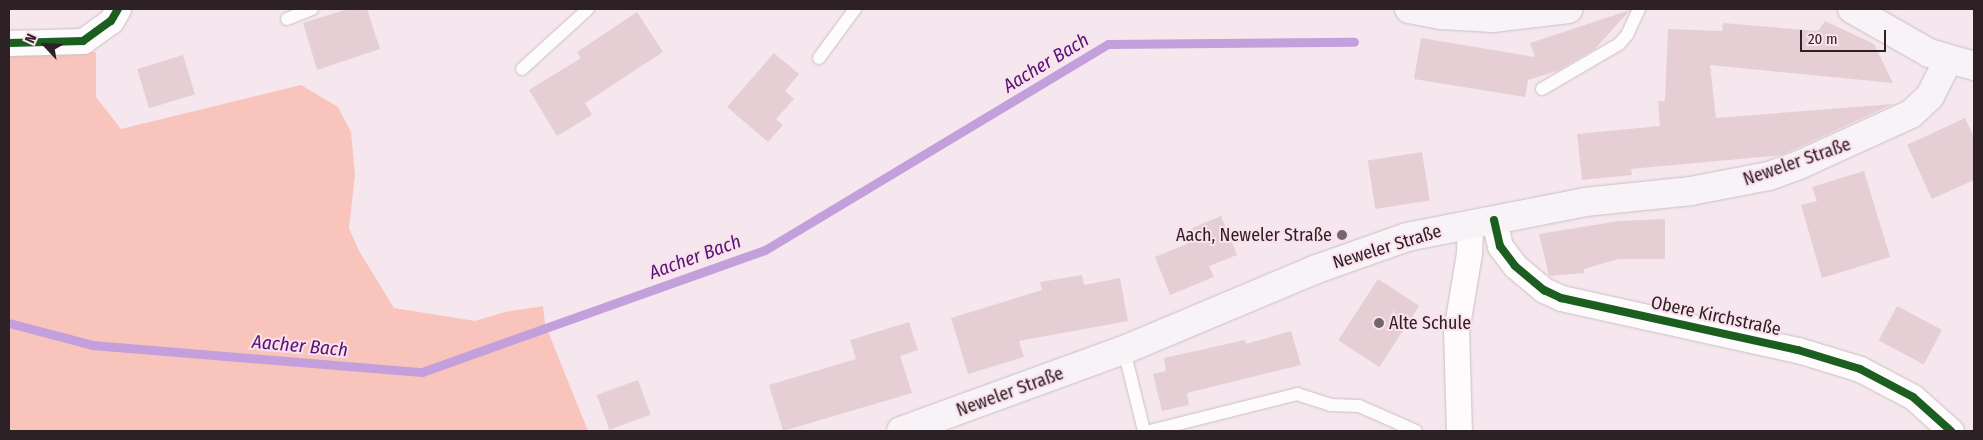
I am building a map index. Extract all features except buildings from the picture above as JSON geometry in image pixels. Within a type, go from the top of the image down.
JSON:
[{"type":"main road","points":[[1409,9],[1441,16],[1493,18],[1568,9]]},
{"type":"main road","points":[[1852,9],[1917,47],[1948,61],[1974,66]]},
{"type":"main road","name":"Neweler Straße","points":[[901,431],[1124,350],[1365,250],[1408,237],[1585,202],[1691,191],[1769,176],[1799,165],[1911,114],[1930,96],[1948,61]]},
{"type":"street","points":[[9,43],[83,41],[111,21],[118,9]]},
{"type":"street","points":[[1459,431],[1456,331],[1470,246],[1482,222]]},
{"type":"street","name":"Obere Kirchstraße","points":[[1482,222],[1515,266],[1544,290],[1561,298],[1798,350],[1860,369],[1913,397],[1951,431]]},
{"type":"lane","points":[[287,19],[312,9]]},
{"type":"lane","points":[[522,69],[588,9]]},
{"type":"lane","points":[[819,58],[854,9]]},
{"type":"lane","points":[[1542,89],[1619,44],[1627,35],[1639,9]]},
{"type":"lane","points":[[1124,350],[1144,431]]},
{"type":"lane","points":[[1150,431],[1297,394],[1330,405],[1359,406],[1416,431]]},
{"type":"shaded area","points":[[9,50],[96,52],[96,97],[121,129],[301,85],[338,107],[351,132],[355,175],[349,228],[359,251],[394,308],[475,321],[505,312],[543,306],[545,324],[588,431],[9,431]]},
{"type":"waterway","name":"Aacher Bach","points":[[9,323],[92,345],[422,372],[765,250],[1108,44],[1354,42]]},
{"type":"cycle path","points":[[9,43],[83,41],[111,21],[118,9]]},
{"type":"cycle path","points":[[1494,220],[1500,246],[1515,266],[1544,290],[1561,298],[1798,350],[1860,369],[1913,397],[1951,431]]},
{"type":"place","name":"Aach, Neweler Straße","points":[[1342,235]]},
{"type":"place","name":"Alte Schule","points":[[1379,323]]}]
